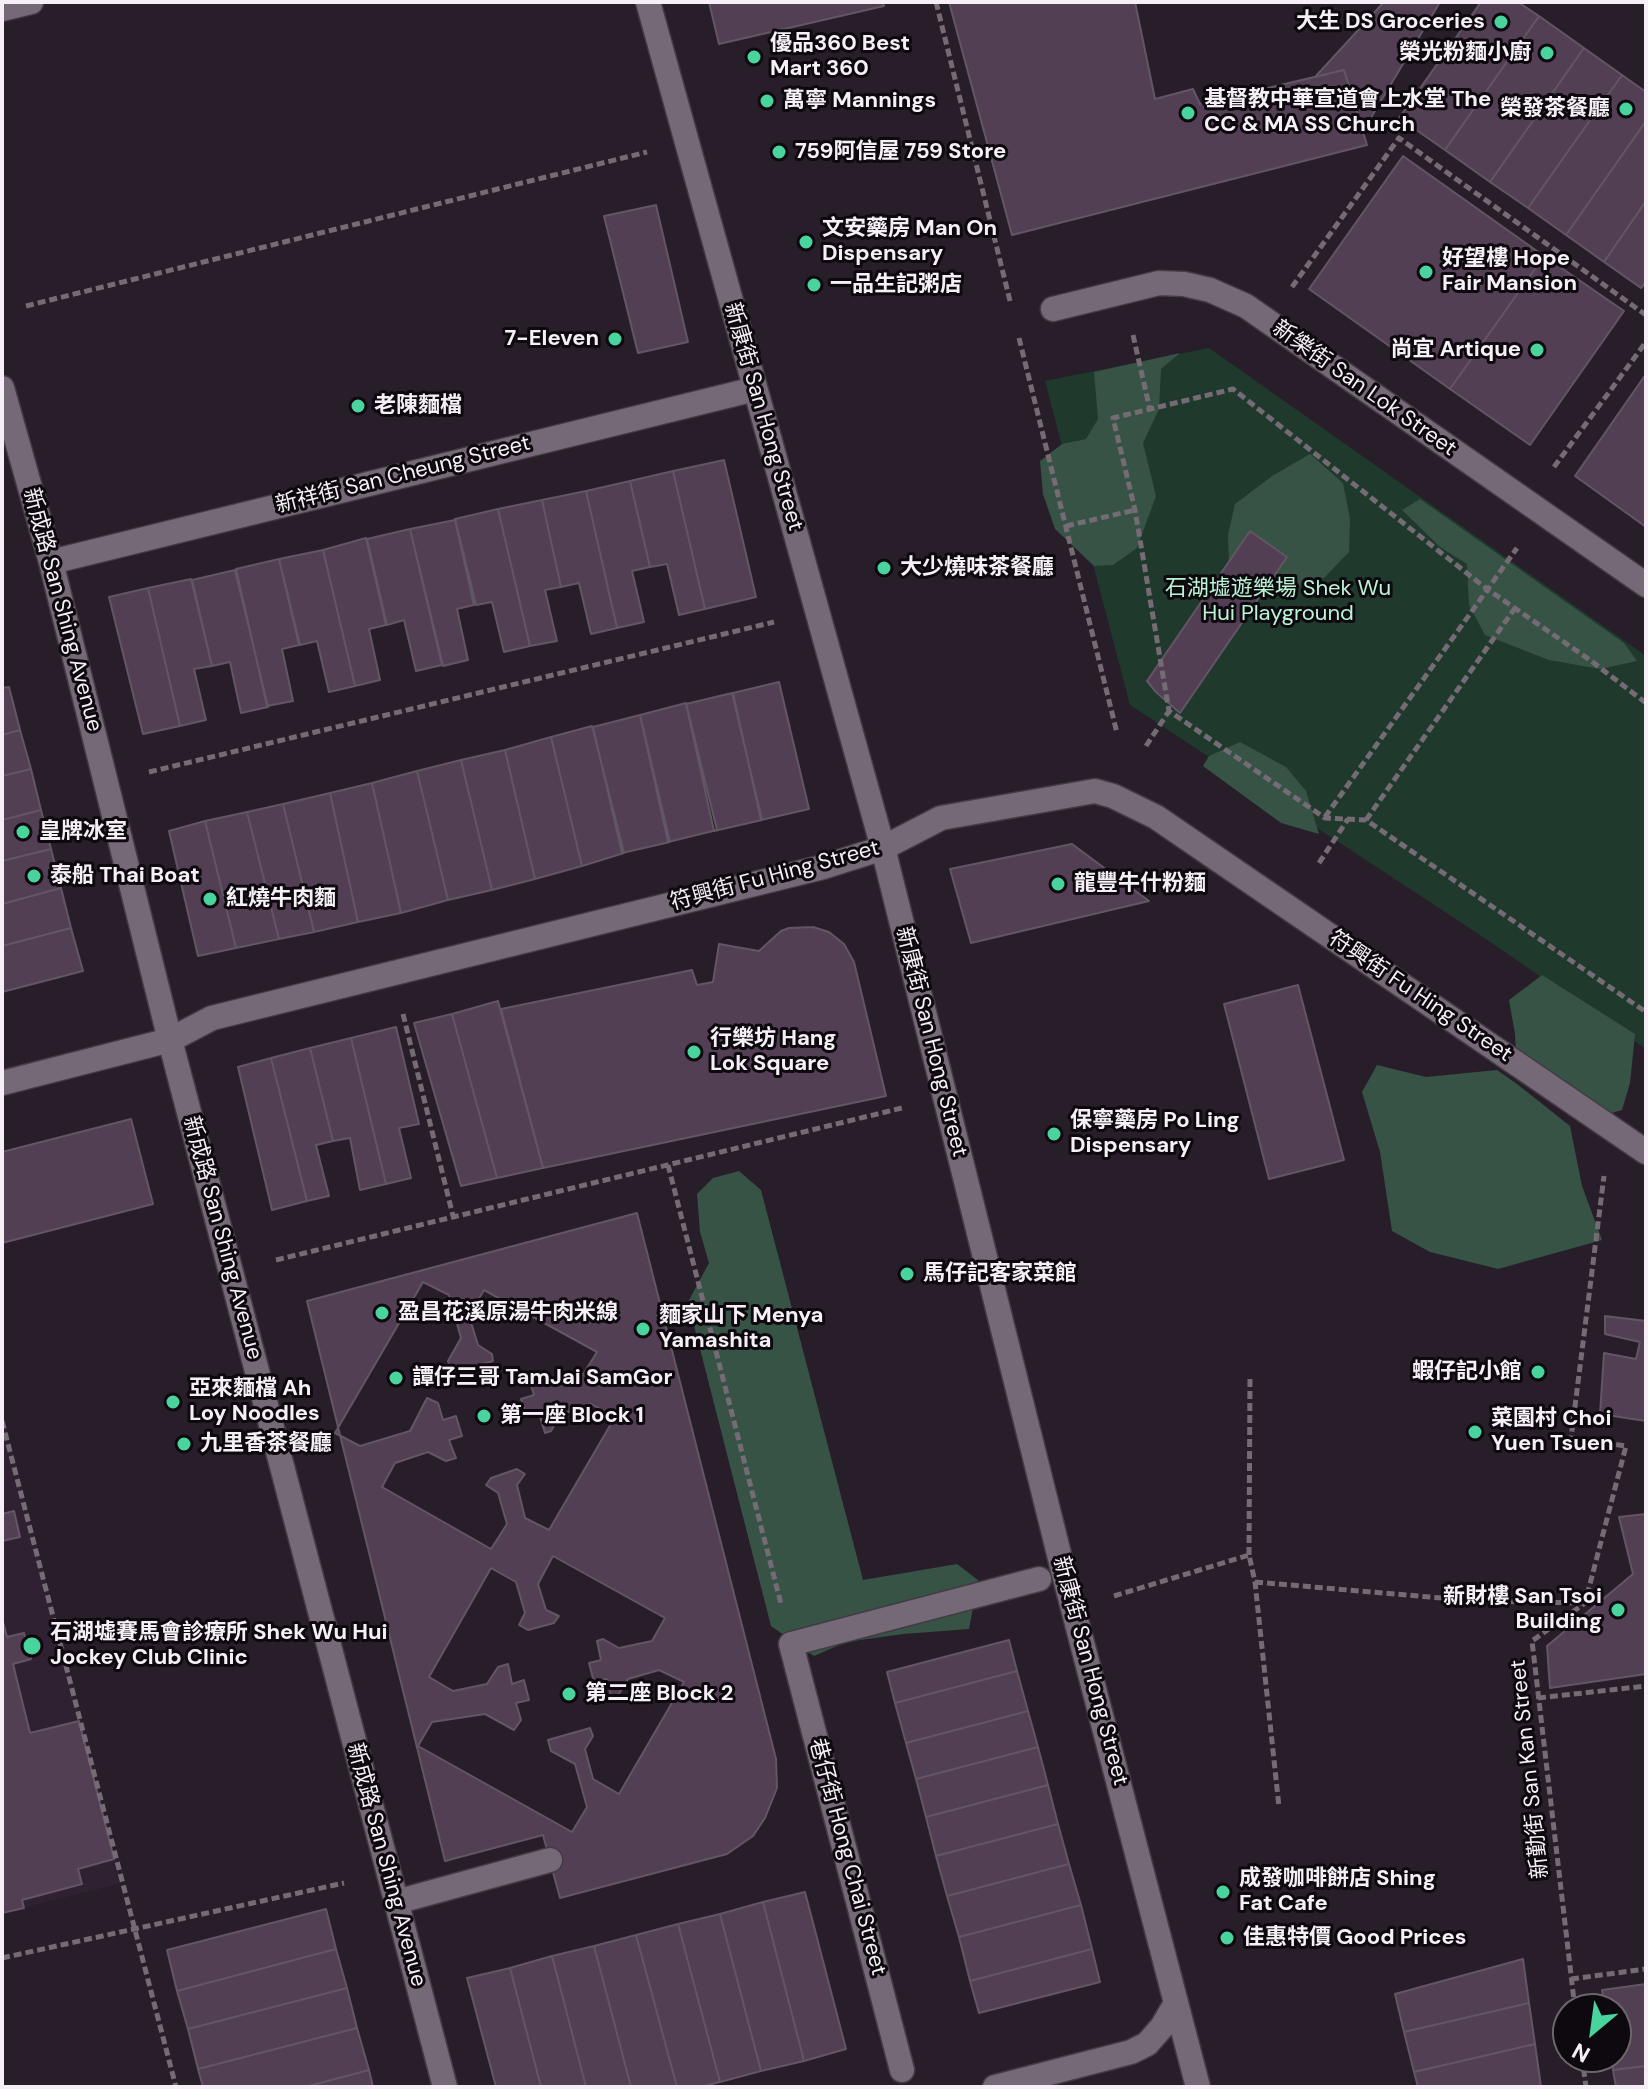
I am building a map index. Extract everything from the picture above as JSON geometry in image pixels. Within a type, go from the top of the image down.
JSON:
[{"type":"street","points":[[2,9],[31,2]]},
{"type":"street","name":"新康街 San Hong Street","points":[[648,2],[883,848],[1063,1570],[1198,2087]]},
{"type":"street","name":"新樂街 San Lok Street","points":[[1053,309],[1159,283],[1184,284],[1210,290],[1246,306],[1646,585]]},
{"type":"street","name":"新成路 San Shing Avenue","points":[[2,388],[51,562],[170,1040],[445,2087]]},
{"type":"street","name":"新祥街 San Cheung Street","points":[[51,562],[755,389]]},
{"type":"street","name":"符興街 Fu Hing Street","points":[[2,1083],[170,1040],[212,1018],[792,875],[883,848],[941,818],[1095,791],[1113,796],[1156,817],[1646,1152]]},
{"type":"street","points":[[791,1644],[1039,1579]]},
{"type":"street","name":"巷仔街 Hong Chai Street","points":[[791,1644],[902,2070]]},
{"type":"street","points":[[396,1902],[550,1860]]},
{"type":"street","points":[[995,2087],[1131,2052],[1147,2044],[1162,2027],[1176,2003]]},
{"type":"path","points":[[936,2],[1013,314]]},
{"type":"path","points":[[1288,292],[1399,138],[1646,315]]},
{"type":"path","points":[[26,306],[651,151]]},
{"type":"path","points":[[1017,328],[1117,733]]},
{"type":"path","points":[[1133,335],[1150,410]]},
{"type":"path","points":[[1551,472],[1646,342]]},
{"type":"path","points":[[1146,746],[1169,711],[1135,510],[1113,418],[1233,389],[1487,589],[1646,703]]},
{"type":"path","points":[[1066,526],[1135,510]]},
{"type":"path","points":[[1325,818],[1520,545]]},
{"type":"path","points":[[1366,820],[1515,608]]},
{"type":"path","points":[[149,772],[775,622]]},
{"type":"path","points":[[1169,711],[1325,818],[1366,820],[1646,1012]]},
{"type":"path","points":[[1319,863],[1348,819]]},
{"type":"path","points":[[403,1013],[453,1216]]},
{"type":"path","points":[[276,1260],[903,1108]]},
{"type":"path","points":[[668,1165],[791,1644]]},
{"type":"path","points":[[1255,1582],[1476,1601],[1585,1603],[1626,1446],[1571,1438],[1604,1176]]},
{"type":"path","points":[[1250,1376],[1249,1555],[1255,1582],[1279,1807]]},
{"type":"path","points":[[2,1421],[176,2087]]},
{"type":"path","points":[[1114,1596],[1249,1555]]},
{"type":"path","name":"新勤街 San Kan Street","points":[[1573,1993],[1532,1641],[1585,1603]]},
{"type":"path","points":[[1538,1698],[1646,1686]]},
{"type":"path","points":[[2,1958],[344,1883]]},
{"type":"path","points":[[1571,1979],[1646,1969]]},
{"type":"shaded area","name":"石湖墟賽馬會診療所 Shek Wu Hui Jockey Club Clinic","points":[[2,1409],[122,1883],[2,1913]]},
{"type":"green space","name":"石湖墟遊樂場 Shek Wu Hui Playground","points":[[1209,348],[1646,656],[1646,1049],[1480,935],[1130,705],[1045,381]]},
{"type":"green space","points":[[1180,353],[1161,369],[1159,409],[1143,443],[1156,496],[1137,548],[1113,565],[1094,566],[1055,529],[1043,494],[1040,461],[1062,444],[1086,439],[1098,419],[1094,372]]},
{"type":"green space","points":[[1310,454],[1343,483],[1350,519],[1349,552],[1324,578],[1293,588],[1262,580],[1229,563],[1228,535],[1235,504],[1272,476]]},
{"type":"green space","points":[[1420,499],[1624,643],[1637,661],[1600,669],[1549,660],[1485,635],[1469,605],[1467,564],[1440,547],[1402,510]]},
{"type":"green space","points":[[1240,742],[1286,767],[1306,791],[1319,834],[1281,823],[1203,766],[1209,756]]},
{"type":"green space","points":[[1542,975],[1635,1034],[1630,1083],[1622,1110],[1585,1121],[1517,1071],[1509,1000]]},
{"type":"green space","points":[[1377,1065],[1426,1077],[1497,1070],[1517,1084],[1570,1126],[1582,1186],[1602,1240],[1498,1269],[1430,1252],[1392,1231],[1380,1152],[1362,1092]]},
{"type":"green space","points":[[739,1171],[761,1190],[863,1580],[957,1564],[978,1580],[969,1629],[846,1642],[814,1656],[771,1626],[688,1302],[709,1263],[700,1232],[697,1194],[713,1178]]},
{"type":"building","points":[[709,2],[883,2],[884,6],[719,44]]},
{"type":"building","points":[[949,2],[1135,2],[1155,99],[1193,89],[1200,104],[1344,70],[1367,145],[1012,235]]},
{"type":"building","points":[[1384,2],[1440,2],[1363,131],[1344,70],[1315,77]]},
{"type":"building","points":[[1481,2],[1518,2],[1539,16],[1445,150],[1399,118]]},
{"type":"building","points":[[1539,16],[1584,48],[1490,182],[1445,150]]},
{"type":"building","points":[[1584,48],[1622,75],[1528,208],[1490,182]]},
{"type":"building","points":[[1622,75],[1646,92],[1646,121],[1566,235],[1528,208]]},
{"type":"building","points":[[1646,121],[1646,201],[1604,262],[1566,235]]},
{"type":"building","name":"好望樓 Hope Fair Mansion","points":[[1403,156],[1544,256],[1450,389],[1309,289]]},
{"type":"building","points":[[1646,201],[1646,282],[1641,288],[1604,262]]},
{"type":"building","points":[[656,205],[688,342],[638,353],[604,216]]},
{"type":"building","name":"尚宜 Artique","points":[[1544,256],[1624,311],[1530,445],[1450,389]]},
{"type":"building","points":[[1646,374],[1646,527],[1575,476]]},
{"type":"building","points":[[724,460],[756,597],[705,609],[673,471]]},
{"type":"building","points":[[673,471],[705,609],[679,615],[667,564],[650,567],[630,481]]},
{"type":"building","points":[[630,481],[650,567],[632,571],[644,622],[617,628],[586,491]]},
{"type":"building","points":[[586,491],[617,628],[591,634],[579,583],[561,587],[542,500]]},
{"type":"building","points":[[542,500],[561,587],[545,590],[557,641],[530,646],[498,509]]},
{"type":"building","points":[[498,509],[530,646],[504,652],[492,602],[476,605],[455,519]]},
{"type":"building","points":[[455,520],[474,605],[457,609],[468,660],[443,666],[410,529]]},
{"type":"building","points":[[410,529],[442,665],[416,671],[404,620],[387,625],[367,539]]},
{"type":"building","points":[[1250,531],[1287,557],[1180,713],[1147,681]]},
{"type":"building","points":[[366,538],[386,625],[369,629],[380,680],[355,686],[323,550]]},
{"type":"building","points":[[323,550],[355,686],[329,692],[317,641],[300,645],[279,559]]},
{"type":"building","points":[[279,559],[299,645],[282,649],[293,701],[267,706],[236,569]]},
{"type":"building","points":[[235,570],[268,707],[241,713],[230,662],[212,666],[192,580]]},
{"type":"building","points":[[191,579],[212,666],[194,669],[206,720],[180,726],[148,588]]},
{"type":"building","points":[[148,588],[180,726],[143,734],[109,597]]},
{"type":"building","points":[[779,682],[809,809],[761,820],[733,693]]},
{"type":"building","points":[[9,687],[20,730],[2,735],[2,688]]},
{"type":"building","points":[[732,693],[762,820],[714,831],[686,704]]},
{"type":"building","points":[[686,703],[717,830],[668,842],[640,715]]},
{"type":"building","points":[[640,715],[670,842],[622,853],[593,727]]},
{"type":"building","points":[[592,726],[624,853],[582,866],[551,737]]},
{"type":"building","points":[[20,730],[31,769],[2,776],[2,735]]},
{"type":"building","points":[[551,737],[582,866],[535,879],[505,750]]},
{"type":"building","points":[[505,750],[535,879],[492,890],[461,760]]},
{"type":"building","points":[[461,760],[492,890],[448,900],[417,771]]},
{"type":"building","points":[[31,769],[41,810],[2,820],[2,776]]},
{"type":"building","points":[[417,771],[448,900],[401,913],[372,783]]},
{"type":"building","points":[[372,783],[401,913],[358,922],[330,793]]},
{"type":"building","points":[[330,793],[358,922],[314,932],[283,804]]},
{"type":"building","points":[[283,804],[314,932],[279,939],[247,812]]},
{"type":"building","points":[[41,810],[51,849],[2,861],[2,820]]},
{"type":"building","points":[[247,812],[279,939],[236,948],[205,821]]},
{"type":"building","points":[[205,821],[236,948],[198,956],[169,831]]},
{"type":"building","points":[[1072,844],[1149,901],[971,943],[950,869]]},
{"type":"building","points":[[51,849],[61,888],[2,904],[2,861]]},
{"type":"building","points":[[61,888],[71,928],[2,946],[2,904]]},
{"type":"building","name":"行樂坊 Hang Lok Square","points":[[813,927],[829,932],[844,944],[854,962],[886,1096],[543,1168],[501,1009],[692,970],[697,985],[713,982],[719,944],[759,951],[781,931]]},
{"type":"building","points":[[71,928],[83,971],[2,992],[2,946]]},
{"type":"building","points":[[1298,985],[1344,1160],[1269,1179],[1224,1004]]},
{"type":"building","points":[[498,1001],[543,1168],[497,1178],[452,1014]]},
{"type":"building","points":[[452,1014],[497,1178],[461,1186],[414,1023]]},
{"type":"building","points":[[396,1027],[419,1124],[399,1128],[411,1178],[386,1184],[351,1038]]},
{"type":"building","points":[[351,1038],[386,1184],[360,1190],[350,1138],[333,1141],[310,1048]]},
{"type":"building","points":[[310,1048],[333,1141],[316,1145],[329,1196],[307,1201],[271,1058]]},
{"type":"building","points":[[271,1058],[307,1201],[272,1210],[238,1067]]},
{"type":"building","points":[[131,1119],[153,1204],[2,1243],[2,1152]]},
{"type":"building","points":[[637,1213],[776,1759],[777,1788],[765,1818],[753,1836],[727,1854],[560,1898],[543,1835],[445,1861],[307,1301]]},
{"type":"building","name":"第一座 Block 1","points":[[423,1282],[449,1295],[461,1338],[448,1361],[451,1373],[493,1361],[492,1354],[478,1345],[469,1316],[484,1290],[597,1352],[582,1376],[551,1384],[533,1374],[528,1376],[534,1395],[521,1399],[527,1417],[539,1414],[545,1433],[551,1431],[560,1415],[591,1404],[615,1417],[549,1530],[525,1518],[517,1485],[525,1474],[517,1469],[491,1478],[486,1485],[498,1493],[507,1524],[491,1549],[382,1487],[395,1463],[428,1452],[446,1461],[456,1458],[449,1440],[462,1436],[456,1416],[443,1420],[438,1403],[427,1398],[410,1431],[360,1446],[335,1433]]},
{"type":"building","points":[[1605,1316],[1646,1321],[1646,1421],[1600,1414],[1604,1353],[1636,1359],[1640,1342],[1605,1334]]},
{"type":"building","points":[[14,1511],[20,1537],[2,1541],[2,1514]]},
{"type":"building","name":"新財樓 San Tsoi Building","points":[[1646,1514],[1646,1674],[1550,1688],[1547,1646],[1633,1574],[1619,1517]]},
{"type":"building","name":"第二座 Block 2","points":[[553,1556],[665,1618],[652,1641],[619,1648],[603,1639],[597,1641],[601,1660],[589,1663],[594,1682],[607,1679],[611,1697],[617,1697],[628,1679],[659,1670],[684,1682],[619,1794],[593,1779],[585,1749],[593,1736],[590,1728],[548,1740],[551,1751],[575,1764],[587,1807],[572,1832],[418,1746],[432,1722],[485,1714],[514,1730],[521,1720],[516,1703],[529,1700],[524,1680],[512,1684],[508,1664],[498,1667],[487,1684],[453,1691],[429,1677],[491,1568],[516,1582],[525,1613],[519,1625],[528,1630],[554,1623],[559,1616],[546,1610],[538,1584]]},
{"type":"building","points":[[2,1618],[7,1637],[24,1633],[31,1659],[13,1664],[30,1733],[79,1721],[114,1859],[78,1869],[82,1884],[22,1900],[24,1908],[2,1913]]},
{"type":"building","points":[[1009,1640],[1017,1671],[895,1703],[887,1672]]},
{"type":"building","points":[[1017,1671],[1028,1711],[906,1743],[895,1703]]},
{"type":"building","points":[[1028,1711],[1038,1747],[916,1779],[906,1743]]},
{"type":"building","points":[[1038,1747],[1048,1785],[926,1817],[916,1779]]},
{"type":"building","points":[[1048,1785],[1058,1824],[936,1856],[926,1817]]},
{"type":"building","points":[[1058,1824],[1069,1864],[947,1896],[936,1856]]},
{"type":"building","points":[[1069,1864],[1081,1905],[959,1937],[947,1896]]},
{"type":"building","points":[[805,1892],[846,2049],[804,2061],[763,1902]]},
{"type":"building","points":[[763,1902],[804,2061],[761,2071],[720,1914]]},
{"type":"building","points":[[1081,1905],[1092,1949],[970,1981],[959,1937]]},
{"type":"building","points":[[326,1909],[336,1949],[177,1991],[167,1950]]},
{"type":"building","points":[[720,1914],[761,2071],[720,2082],[678,1924]]},
{"type":"building","points":[[678,1924],[720,2082],[700,2087],[677,2087],[636,1935]]},
{"type":"building","points":[[636,1935],[677,2087],[631,2087],[594,1946]]},
{"type":"building","points":[[594,1946],[631,2087],[586,2087],[552,1956]]},
{"type":"building","points":[[336,1949],[347,1988],[188,2029],[177,1991]]},
{"type":"building","points":[[1092,1949],[1100,1982],[979,2013],[970,1981]]},
{"type":"building","points":[[552,1956],[586,2087],[541,2087],[510,1968]]},
{"type":"building","points":[[1523,1959],[1529,2003],[1404,2032],[1395,1994]]},
{"type":"building","points":[[510,1968],[541,2087],[496,2087],[467,1978]]},
{"type":"building","points":[[1646,1984],[1646,2066],[1632,2068],[1632,1993],[1602,1993],[1602,1990]]},
{"type":"building","points":[[347,1988],[357,2028],[198,2069],[188,2029]]},
{"type":"building","points":[[1529,2003],[1535,2044],[1414,2072],[1404,2032]]},
{"type":"building","points":[[357,2028],[369,2070],[305,2087],[203,2087],[198,2069]]},
{"type":"building","points":[[1535,2044],[1541,2087],[1418,2087],[1414,2072]]},
{"type":"building","points":[[1646,2066],[1646,2087],[1616,2087],[1614,2073],[1632,2073],[1632,2068]]},
{"type":"building","points":[[369,2070],[373,2087],[305,2087]]},
{"type":"place","name":"大生 DS Groceries","points":[[1501,22]]},
{"type":"place","name":"榮光粉麵小廚","points":[[1547,53]]},
{"type":"place","name":"優品360 Best Mart 360","points":[[754,57]]},
{"type":"place","name":"萬寧 Mannings","points":[[767,101]]},
{"type":"place","name":"榮發茶餐廳","points":[[1626,109]]},
{"type":"place","name":"基督教中華宣道會上水堂 The CC & MA SS Church","points":[[1188,113]]},
{"type":"place","name":"759阿信屋 759 Store","points":[[779,152]]},
{"type":"place","name":"文安藥房 Man On Dispensary","points":[[806,242]]},
{"type":"place","name":"好望樓 Hope Fair Mansion","points":[[1426,272]]},
{"type":"place","name":"一品生記粥店","points":[[814,285]]},
{"type":"place","name":"7-Eleven","points":[[615,339]]},
{"type":"place","name":"尚宜 Artique","points":[[1537,350]]},
{"type":"place","name":"老陳麵檔","points":[[358,406]]},
{"type":"place","name":"大少燒味茶餐廳","points":[[884,568]]},
{"type":"place","name":"皇牌冰室","points":[[23,832]]},
{"type":"place","name":"泰船 Thai Boat","points":[[34,876]]},
{"type":"place","name":"龍豐牛什粉麵","points":[[1058,884]]},
{"type":"place","name":"紅燒牛肉麵","points":[[210,899]]},
{"type":"place","name":"行樂坊 Hang Lok Square","points":[[694,1052]]},
{"type":"place","name":"保寧藥房 Po Ling Dispensary","points":[[1054,1134]]},
{"type":"place","name":"馬仔記客家菜館","points":[[907,1274]]},
{"type":"place","name":"盈昌花溪原湯牛肉米線","points":[[382,1313]]},
{"type":"place","name":"麵家山下 Menya Yamashita","points":[[643,1329]]},
{"type":"place","name":"蝦仔記小館","points":[[1538,1372]]},
{"type":"place","name":"譚仔三哥 TamJai SamGor","points":[[396,1378]]},
{"type":"place","name":"亞來麵檔 Ah Loy Noodles","points":[[173,1402]]},
{"type":"place","name":"第一座 Block 1","points":[[484,1416]]},
{"type":"place","name":"菜園村 Choi Yuen Tsuen","points":[[1475,1432]]},
{"type":"place","name":"九里香茶餐廳","points":[[184,1444]]},
{"type":"place","name":"新財樓 San Tsoi Building","points":[[1618,1610]]},
{"type":"place","name":"石湖墟賽馬會診療所 Shek Wu Hui Jockey Club Clinic","points":[[32,1646]]},
{"type":"place","name":"第二座 Block 2","points":[[569,1694]]},
{"type":"place","name":"成發咖啡餅店 Shing Fat Cafe","points":[[1223,1892]]},
{"type":"place","name":"佳惠特價 Good Prices","points":[[1227,1938]]}]
